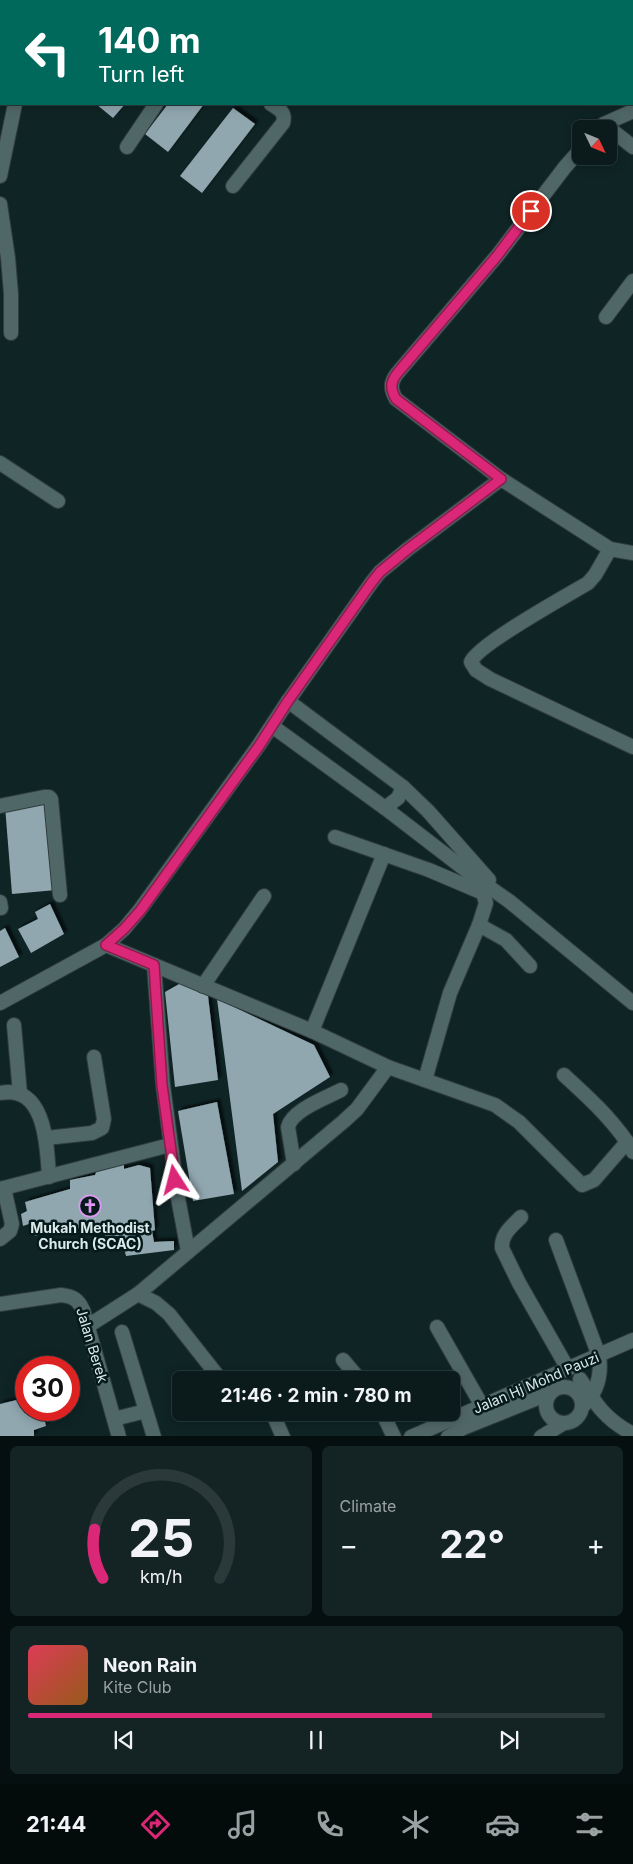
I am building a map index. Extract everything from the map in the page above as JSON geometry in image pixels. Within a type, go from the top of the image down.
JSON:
[{"type":"street","points":[[0,176],[14,105]]},
{"type":"street","points":[[128,147],[155,105]]},
{"type":"street","points":[[233,186],[283,124],[284,114],[273,105]]},
{"type":"street","points":[[616,120],[633,111]]},
{"type":"street","points":[[618,137],[633,147]]},
{"type":"street","points":[[572,159],[497,256],[400,370],[391,383],[391,390],[396,399],[501,479],[610,548],[633,553]]},
{"type":"street","points":[[0,204],[10,276],[11,333]]},
{"type":"street","points":[[606,317],[633,281]]},
{"type":"street","points":[[0,463],[58,501]]},
{"type":"street","points":[[0,1003],[106,945],[132,920],[272,726],[366,589],[380,572],[501,479]]},
{"type":"street","points":[[610,548],[595,576],[588,583],[493,641],[474,656],[471,662],[476,670],[490,679],[633,747]]},
{"type":"street","points":[[288,701],[403,787],[428,811],[509,901]]},
{"type":"street","points":[[272,726],[509,901],[633,1003]]},
{"type":"street","points":[[385,808],[398,798],[403,787]]},
{"type":"street","points":[[0,806],[44,797],[51,799],[60,895]]},
{"type":"street","points":[[335,837],[428,870],[483,893],[486,899],[479,925],[450,992],[425,1080]]},
{"type":"street","points":[[312,1031],[384,854]]},
{"type":"street","points":[[204,986],[264,896]]},
{"type":"street","points":[[0,902],[0,908]]},
{"type":"street","points":[[479,925],[506,940],[530,966]]},
{"type":"street","points":[[106,945],[312,1031],[388,1067],[507,1112],[582,1185],[594,1180],[630,1147],[614,1123],[587,1095],[564,1075]]},
{"type":"street","points":[[154,965],[162,1085],[188,1251]]},
{"type":"street","points":[[14,1025],[20,1094]]},
{"type":"street","points":[[46,1138],[92,1133],[102,1128],[104,1119],[94,1057]]},
{"type":"street","points":[[88,1326],[138,1294],[294,1164],[357,1109],[388,1067]]},
{"type":"street","points":[[294,1164],[288,1126],[289,1121],[309,1107],[341,1090]]},
{"type":"street","points":[[0,1093],[20,1094],[39,1113],[46,1138],[49,1177]]},
{"type":"street","points":[[0,1239],[12,1228],[5,1215],[2,1189],[170,1145]]},
{"type":"street","points":[[521,1217],[506,1233],[502,1248],[519,1283],[568,1369]]},
{"type":"street","points":[[550,1393],[546,1403],[547,1413],[554,1420],[569,1423],[578,1417],[600,1376],[599,1356],[556,1240]]},
{"type":"street","points":[[138,1294],[156,1303],[169,1314],[215,1371]]},
{"type":"street","name":"Jalan Berek","points":[[0,1304],[61,1295],[80,1302],[119,1436]]},
{"type":"street","points":[[437,1326],[482,1406]]},
{"type":"street","points":[[122,1332],[154,1436]]},
{"type":"street","name":"Jalan Hj Mohd Pauzi","points":[[411,1436],[633,1340]]},
{"type":"street","points":[[342,1360],[352,1371]]},
{"type":"street","points":[[575,1383],[582,1363]]},
{"type":"street","points":[[575,1383],[587,1402],[611,1421],[633,1434]]},
{"type":"street","points":[[448,1436],[558,1388],[575,1383]]},
{"type":"street","points":[[114,1419],[146,1411]]},
{"type":"street","points":[[276,1421],[283,1436]]},
{"type":"street","points":[[386,1421],[394,1436]]},
{"type":"street","points":[[541,1436],[564,1423]]},
{"type":"building","points":[[97,105],[124,105],[113,118]]},
{"type":"building","points":[[167,105],[203,105],[168,152],[145,134]]},
{"type":"building","points":[[233,108],[255,124],[202,193],[180,176]]},
{"type":"building","points":[[50,798],[56,890],[12,894],[5,806]]},
{"type":"building","points":[[50,904],[64,934],[31,953],[18,929],[38,919],[35,912]]},
{"type":"building","points":[[5,928],[19,957],[0,967],[0,931]]},
{"type":"building","points":[[181,983],[208,996],[218,1080],[175,1087],[165,992]]},
{"type":"building","points":[[217,999],[314,1045],[330,1077],[273,1114],[278,1162],[242,1191]]},
{"type":"building","points":[[217,1102],[234,1194],[193,1201],[178,1111]]},
{"type":"building","name":"Mukah Methodist Church (SCAC)","points":[[124,1164],[124,1169],[139,1165],[150,1168],[155,1230],[152,1231],[154,1242],[174,1241],[174,1250],[126,1256],[121,1236],[105,1236],[105,1227],[91,1229],[90,1225],[77,1229],[76,1223],[35,1236],[32,1223],[23,1226],[21,1214],[27,1211],[25,1202],[70,1189],[70,1180],[95,1175],[97,1170],[106,1166]]},
{"type":"building","points":[[15,1400],[15,1421],[45,1421],[46,1426],[34,1430],[34,1436],[0,1436],[0,1404]]},
{"type":"place","name":"Mukah Methodist Church (SCAC)","points":[[90,1206]]},
{"type":"route","points":[[175,1180],[162,1085],[154,965],[106,945],[140,911],[259,746],[288,701],[366,589],[380,572],[501,479],[396,399],[391,390],[391,383],[497,256],[531,211]]}]
